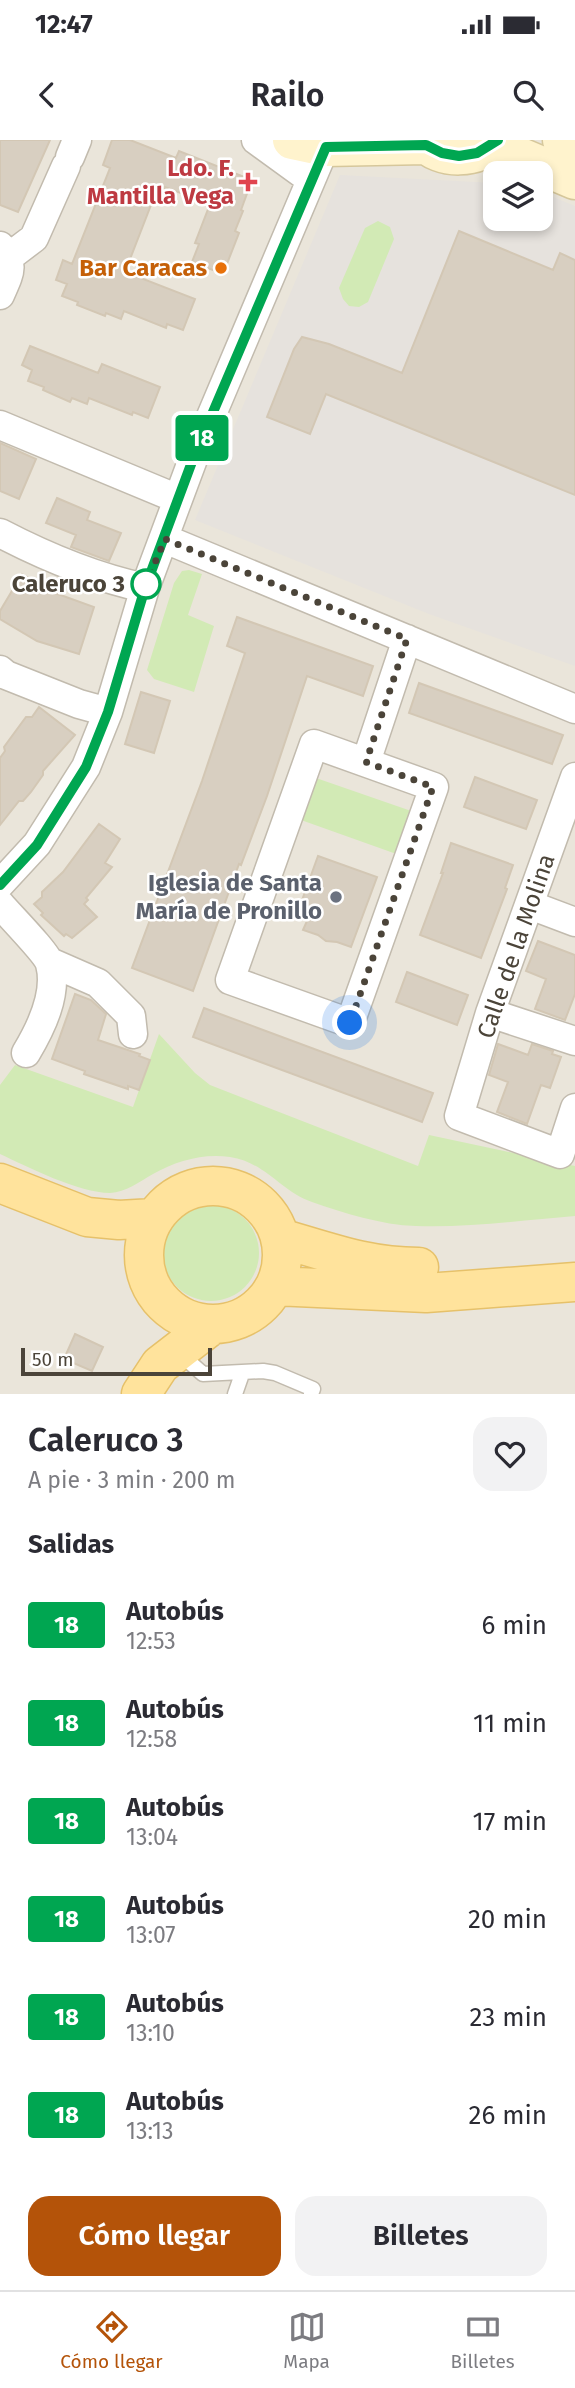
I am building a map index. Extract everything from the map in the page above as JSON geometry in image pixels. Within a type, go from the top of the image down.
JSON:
[{"type":"main road","points":[[562,140],[575,148]]},
{"type":"main road","points":[[315,152],[424,142],[442,153],[459,156],[477,153],[495,143],[575,180]]},
{"type":"main road","points":[[0,1183],[87,1217],[119,1220],[153,1218]]},
{"type":"main road","points":[[0,1205],[149,1277],[171,1310],[191,1321],[213,1324],[232,1322],[250,1314],[275,1286],[282,1262],[280,1238],[272,1219],[260,1203],[243,1192],[223,1186],[203,1186],[184,1191],[167,1202],[153,1218],[145,1238],[149,1277],[159,1370]]},
{"type":"main road","points":[[280,1238],[387,1267],[437,1268],[575,1259]]},
{"type":"main road","points":[[275,1286],[426,1293],[575,1282]]},
{"type":"main road","points":[[159,1370],[213,1324]]},
{"type":"street","points":[[0,884],[37,845],[86,767],[108,712],[145,588],[178,499],[315,152],[256,140]]},
{"type":"street","points":[[0,295],[10,271],[5,252],[34,238],[71,154]]},
{"type":"street","points":[[0,425],[178,499]]},
{"type":"street","points":[[0,533],[76,568],[145,588]]},
{"type":"street","points":[[165,539],[575,709]]},
{"type":"street","points":[[366,762],[407,639]]},
{"type":"street","points":[[2,676],[108,712]]},
{"type":"street","points":[[314,744],[366,762],[433,787],[350,1023],[230,980],[314,744]]},
{"type":"street","name":"Calle de la Molina","points":[[575,777],[570,809],[530,905],[490,1013],[459,1116],[559,1154],[575,1108]]},
{"type":"street","points":[[0,904],[50,962],[98,983],[131,1016],[133,1034]]},
{"type":"street","points":[[530,905],[575,922]]},
{"type":"street","points":[[26,1053],[42,1027],[50,996],[50,962]]},
{"type":"street","points":[[490,1013],[575,1041]]},
{"type":"lane","points":[[159,1370],[203,1374],[264,1371],[313,1389],[311,1394]]},
{"type":"lane","points":[[234,1394],[242,1374]]},
{"type":"shaded area","points":[[0,140],[575,140],[575,1394],[0,1394]]},
{"type":"shaded area","points":[[340,175],[483,182],[483,231],[553,231],[553,197],[575,206],[575,666],[429,614],[195,520]]},
{"type":"green space","points":[[378,221],[390,227],[394,239],[368,302],[359,307],[349,306],[339,288],[365,228]]},
{"type":"green space","points":[[182,571],[202,574],[188,615],[214,626],[194,692],[154,679],[147,670],[174,583]]},
{"type":"green space","points":[[316,778],[417,813],[402,856],[301,820]]},
{"type":"green space","points":[[159,1034],[195,1073],[210,1085],[418,1166],[429,1135],[575,1166],[575,1216],[455,1226],[403,1225],[363,1218],[312,1202],[254,1165],[230,1157],[200,1157],[180,1162],[127,1189],[110,1193],[69,1184],[0,1154],[0,1085],[15,1065],[133,1107]]},
{"type":"green space","points":[[202,1205],[220,1205],[238,1213],[251,1226],[259,1244],[256,1272],[238,1293],[220,1301],[202,1301],[184,1293],[171,1280],[163,1262],[163,1244],[171,1226],[184,1213]]},
{"type":"building","points":[[0,140],[50,140],[18,212],[0,205]]},
{"type":"building","points":[[112,140],[130,140],[176,158],[179,151],[252,180],[235,231],[239,233],[223,274],[192,262],[199,244],[195,243],[210,204],[165,187],[158,187],[125,272],[195,299],[183,330],[167,324],[166,328],[124,311],[121,319],[77,305],[78,302],[62,296],[67,284],[56,280],[63,260],[72,264],[110,168],[103,165]]},
{"type":"building","points":[[459,231],[553,270],[560,253],[575,260],[575,495],[326,394],[310,434],[267,417],[294,349],[302,337],[329,344],[402,373]]},
{"type":"building","points":[[30,346],[98,373],[102,364],[160,387],[148,418],[133,412],[132,415],[89,398],[87,404],[72,398],[70,402],[28,381],[32,370],[22,365]]},
{"type":"building","points":[[0,443],[36,459],[19,499],[0,491]]},
{"type":"building","points":[[57,498],[90,512],[87,520],[121,533],[109,561],[71,547],[76,535],[46,523]]},
{"type":"building","points":[[22,574],[55,593],[94,607],[79,654],[37,641],[0,619],[0,611]]},
{"type":"building","points":[[237,617],[373,666],[363,696],[307,676],[267,796],[193,991],[132,968],[202,781],[245,653],[227,646]]},
{"type":"building","points":[[419,683],[563,735],[552,764],[409,713]]},
{"type":"building","points":[[141,692],[170,701],[154,753],[125,744]]},
{"type":"building","points":[[39,707],[75,735],[43,771],[31,792],[23,801],[19,801],[0,825],[0,758],[5,751],[4,747],[26,717],[32,717]]},
{"type":"building","points":[[475,777],[537,800],[526,829],[464,807]]},
{"type":"building","points":[[99,824],[120,839],[105,863],[112,867],[84,904],[97,917],[72,938],[66,934],[64,936],[41,915],[43,913],[34,904],[42,897],[42,892],[63,872]]},
{"type":"building","points":[[451,843],[513,865],[505,888],[507,889],[481,958],[420,935]]},
{"type":"building","name":"Iglesia de Santa María de Pronillo","points":[[318,856],[377,877],[351,947],[326,941],[303,930],[307,921],[296,917]]},
{"type":"building","points":[[538,941],[575,955],[575,994],[565,1020],[535,1009],[546,979],[526,971]]},
{"type":"building","points":[[407,972],[468,995],[457,1025],[396,1002]]},
{"type":"building","points":[[75,994],[91,1000],[106,1014],[98,1040],[150,1060],[139,1090],[128,1086],[128,1089],[84,1074],[85,1071],[52,1059]]},
{"type":"building","points":[[204,1008],[433,1093],[422,1122],[193,1037]]},
{"type":"building","points":[[498,1044],[528,1055],[532,1044],[553,1051],[552,1054],[561,1057],[550,1088],[541,1085],[527,1124],[497,1112],[508,1082],[489,1075]]},
{"type":"building","points":[[75,1334],[103,1347],[92,1371],[64,1359]]},
{"type":"bus line","name":"18","points":[[0,885],[37,845],[86,767],[108,712],[145,588],[193,459],[326,147],[426,145],[442,153],[459,156],[477,153],[498,140]]},
{"type":"place","name":"Ldo. F. Mantilla Vega","points":[[248,182]]},
{"type":"place","name":"Bar Caracas","points":[[221,268]]},
{"type":"place","name":"Caleruco 3","points":[[146,584]]},
{"type":"place","name":"Iglesia de Santa María de Pronillo","points":[[336,897]]},
{"type":"route","points":[[146,584],[165,539],[407,639],[366,762],[433,787],[350,1023]]}]
